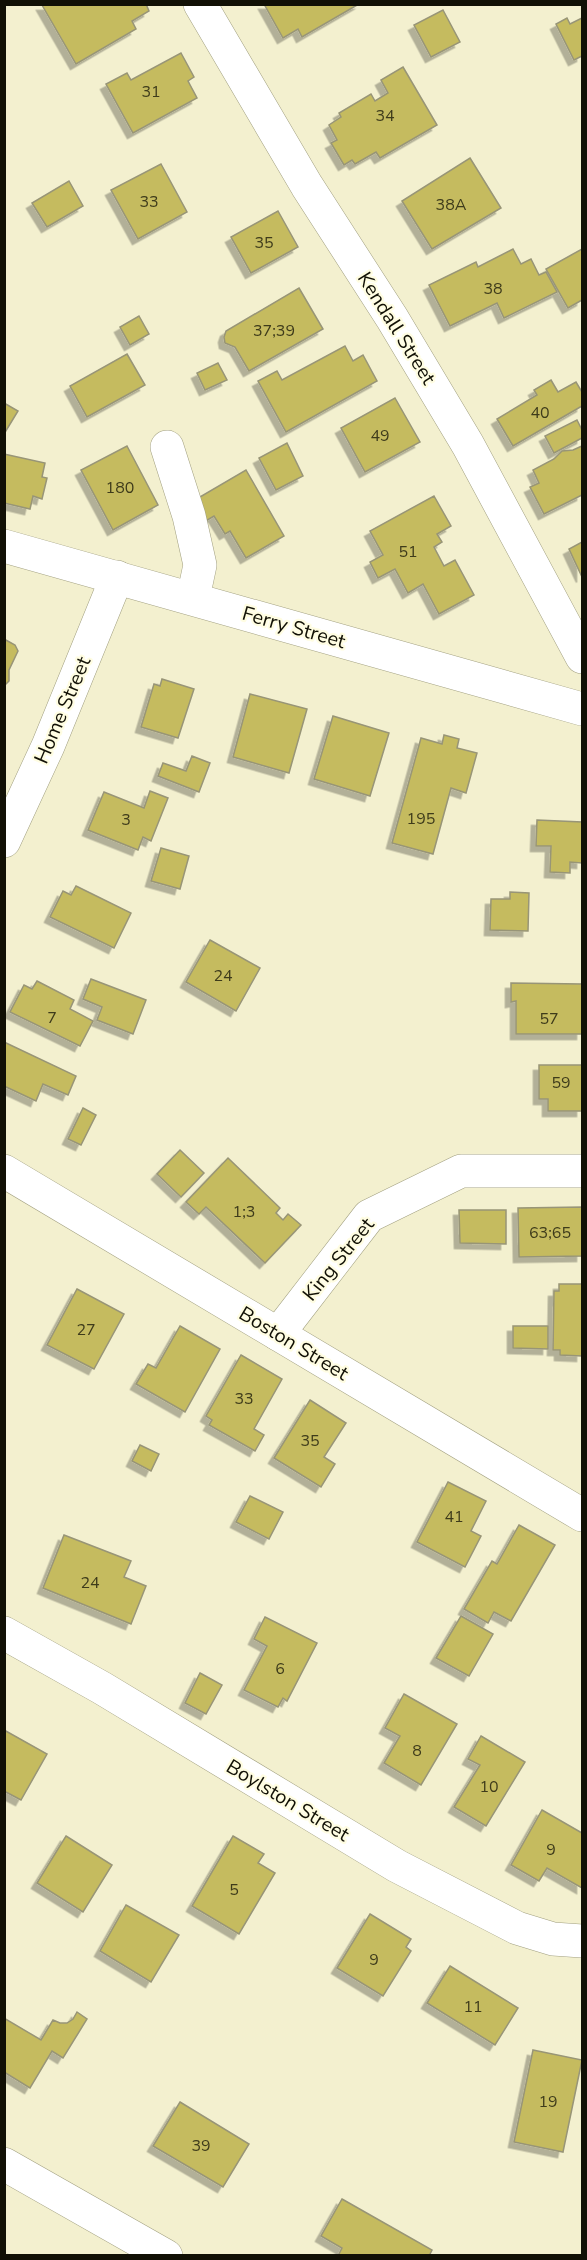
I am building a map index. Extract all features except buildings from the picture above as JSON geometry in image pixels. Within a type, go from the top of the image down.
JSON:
[{"type":"street","name":"Kendall Street","points":[[200,4],[307,186],[392,318],[468,445],[582,657]]},
{"type":"street","points":[[167,447],[189,516],[200,565],[194,598]]},
{"type":"street","name":"Ferry Street","points":[[4,546],[582,709]]},
{"type":"street","name":"Home Street","points":[[4,841],[48,746],[117,577]]},
{"type":"street","name":"Boston Street","points":[[4,1171],[582,1515]]},
{"type":"street","name":"King Street","points":[[278,1334],[369,1216],[461,1171],[582,1171]]},
{"type":"street","name":"Boylston Street","points":[[4,1633],[102,1688],[397,1866],[517,1928],[553,1939],[582,1941]]},
{"type":"street","points":[[4,2164],[166,2256]]}]
